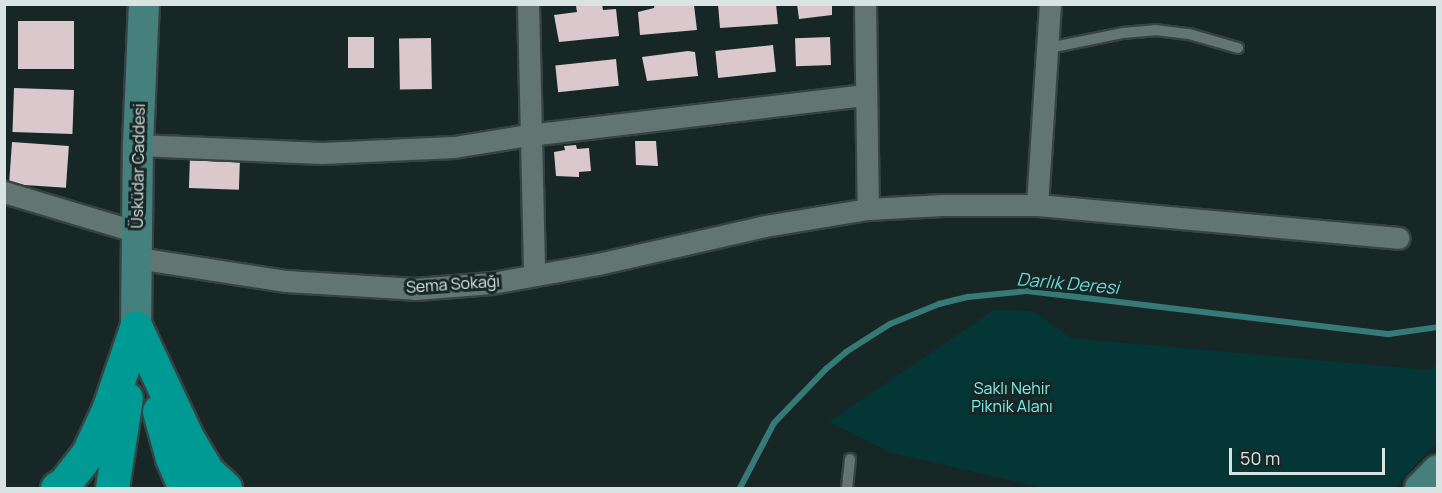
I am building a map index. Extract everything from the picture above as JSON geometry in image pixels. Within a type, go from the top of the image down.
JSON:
[{"type":"highway","points":[[57,489],[64,484],[88,453],[108,410],[136,328]]},
{"type":"highway","points":[[136,328],[188,439],[207,471],[225,489]]},
{"type":"highway","name":"Üsküdar Caddesi","points":[[112,489],[136,328]]},
{"type":"highway","name":"Üsküdar Caddesi","points":[[136,328],[172,458],[185,489]]},
{"type":"main road","name":"Üsküdar Caddesi","points":[[136,328],[138,145],[144,4]]},
{"type":"main road","points":[[1420,489],[1437,470]]},
{"type":"street","points":[[528,4],[529,135],[534,275]]},
{"type":"street","points":[[865,4],[868,209]]},
{"type":"street","points":[[1037,205],[1049,48],[1050,4]]},
{"type":"street","points":[[138,145],[322,153],[454,147],[529,135],[866,95]]},
{"type":"street","name":"Sema Sokağı","points":[[4,192],[137,245],[286,281],[415,289],[492,283],[598,264],[765,226],[868,209],[955,205],[1037,205],[1398,238]]},
{"type":"lane","points":[[1049,48],[1139,30],[1189,34],[1238,48]]},
{"type":"lane","points":[[847,489],[850,459]]},
{"type":"green space","name":"Saklı Nehir Piknik Alanı","points":[[994,310],[1033,311],[1071,338],[1429,370],[1437,365],[1437,442],[1394,488],[1044,488],[889,452],[829,422]]},
{"type":"building","points":[[602,4],[603,10],[616,9],[619,36],[559,42],[554,15],[577,12],[576,6]]},
{"type":"building","points":[[655,4],[694,5],[697,30],[640,35],[638,12],[654,8]]},
{"type":"building","points":[[718,4],[776,4],[778,24],[720,28]]},
{"type":"building","points":[[797,4],[832,4],[832,15],[799,19]]},
{"type":"building","points":[[18,21],[74,21],[74,69],[18,69]]},
{"type":"building","points":[[348,37],[374,37],[374,68],[348,68]]},
{"type":"building","points":[[830,37],[831,65],[796,66],[795,38]]},
{"type":"building","points":[[431,38],[432,89],[400,90],[399,39]]},
{"type":"building","points":[[773,45],[776,72],[718,78],[715,51]]},
{"type":"building","points":[[695,52],[698,76],[647,81],[642,57]]},
{"type":"building","points":[[616,59],[619,86],[558,92],[555,65]]},
{"type":"building","points":[[14,88],[74,90],[72,134],[12,132]]},
{"type":"building","points":[[635,141],[656,141],[658,166],[636,165]]},
{"type":"building","points":[[12,142],[69,146],[66,188],[9,184]]},
{"type":"building","points":[[576,145],[577,149],[589,148],[591,171],[579,172],[579,177],[556,176],[554,152],[565,150],[564,146]]},
{"type":"building","points":[[190,157],[240,159],[239,190],[189,188]]},
{"type":"waterway","name":"Darlık Deresi","points":[[740,488],[774,423],[826,369],[846,352],[890,324],[939,304],[968,297],[1027,291],[1389,334],[1438,327]]}]
